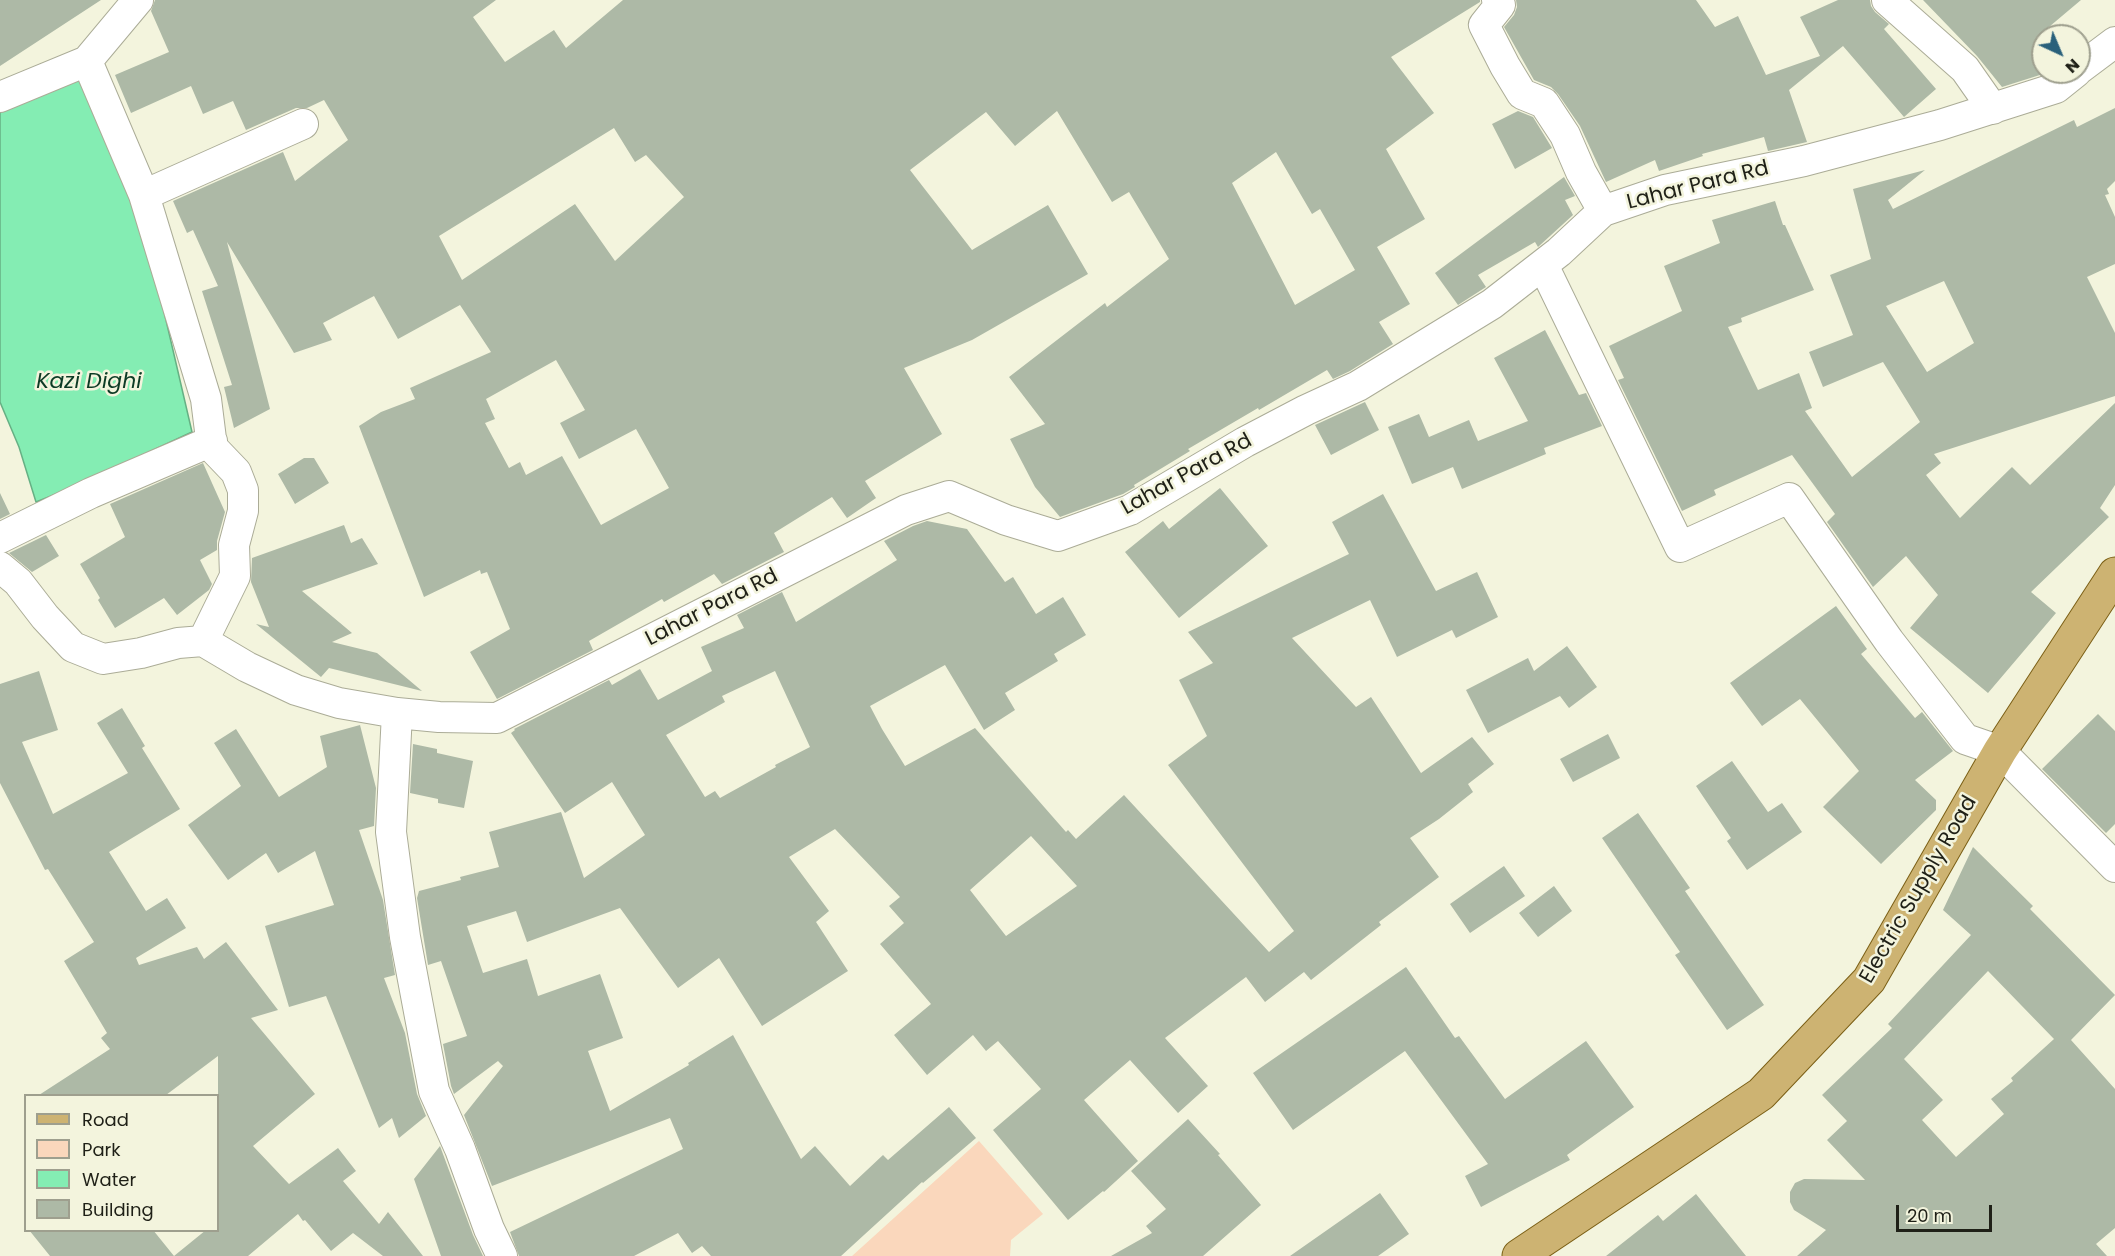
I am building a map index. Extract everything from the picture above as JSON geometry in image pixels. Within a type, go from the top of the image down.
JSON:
[{"type":"main road","name":"Electric Supply Road","points":[[1519,1256],[1769,1086],[1869,980],[2000,751],[2115,574]]},
{"type":"street","points":[[0,96],[87,61],[138,0]]},
{"type":"street","points":[[1497,0],[1500,5],[1484,25],[1522,94],[1544,103],[1565,135],[1581,172],[1603,211]]},
{"type":"street","points":[[1887,0],[1965,69],[1993,109]]},
{"type":"street","name":"Lahar Para Rd","points":[[2091,60],[2115,42]]},
{"type":"street","points":[[0,567],[18,582],[45,617],[73,647],[103,659],[141,653],[178,643],[202,641],[235,576],[234,544],[243,511],[243,490],[236,472],[212,447],[206,399],[144,195],[87,61]]},
{"type":"street","name":"Lahar Para Rd","points":[[202,641],[247,667],[296,690],[339,703],[397,713],[439,717],[497,718],[906,510],[949,496],[1006,520],[1058,536],[1130,510],[1245,442],[1358,386],[1492,304],[1543,265],[1603,211],[1665,190],[1804,161],[1940,125],[2056,88],[2061,84]]},
{"type":"street","points":[[144,195],[303,124]]},
{"type":"street","points":[[1543,265],[1680,547],[1789,498],[1889,641],[1965,739],[2000,751],[2115,867]]},
{"type":"street","points":[[0,538],[91,493],[212,441]]},
{"type":"street","points":[[397,713],[391,832],[405,937],[434,1091],[460,1149],[489,1229],[502,1256]]},
{"type":"green space","points":[[979,1141],[1043,1214],[1011,1240],[1010,1256],[852,1256]]},
{"type":"water","name":"Kazi Dighi","points":[[84,77],[144,236],[192,432],[114,471],[36,502],[19,447],[0,402],[0,103]]},
{"type":"building","points":[[0,0],[101,0],[0,66]]},
{"type":"building","points":[[155,0],[496,0],[473,17],[505,62],[554,30],[566,48],[623,0],[1480,0],[1391,57],[1434,113],[1386,149],[1425,219],[1377,247],[1410,304],[1379,322],[1393,344],[1350,371],[1333,379],[1327,370],[1259,410],[1258,408],[1188,449],[1190,451],[1123,494],[1060,517],[1035,487],[1010,439],[1045,424],[1009,377],[1105,303],[1107,307],[1169,259],[1129,192],[1112,202],[1057,111],[1015,146],[986,112],[910,170],[972,250],[1048,205],[1088,274],[972,340],[904,368],[942,434],[865,481],[876,498],[847,518],[832,497],[774,533],[784,552],[722,584],[714,574],[664,602],[662,599],[589,641],[593,650],[497,699],[470,652],[510,629],[487,572],[481,574],[480,570],[424,597],[359,426],[381,412],[415,399],[410,388],[491,352],[460,305],[398,339],[374,296],[323,323],[332,340],[294,353],[227,242],[270,409],[234,428],[224,387],[232,385],[202,291],[218,286],[193,230],[187,233],[173,201],[283,152],[295,181],[348,140],[324,100],[307,108],[296,108],[246,130],[233,101],[203,114],[191,86],[131,113],[115,75],[169,52],[151,11]],"holes":[[[614,128],[635,162],[646,155],[684,197],[615,261],[575,204],[462,280],[439,236]],[[1276,152],[1312,214],[1320,209],[1355,270],[1295,305],[1232,183]],[[556,360],[585,410],[560,423],[579,459],[636,429],[669,488],[601,525],[562,456],[526,475],[520,462],[509,468],[485,423],[495,419],[486,399]]]},
{"type":"building","points":[[1516,0],[1696,0],[1715,27],[1738,16],[1766,75],[1820,56],[1800,17],[1838,0],[1870,0],[1875,12],[1889,24],[1884,29],[1936,89],[1904,117],[1843,46],[1789,90],[1807,142],[1768,151],[1764,137],[1702,154],[1703,156],[1659,171],[1655,160],[1606,182],[1580,126],[1551,87],[1534,80],[1504,27],[1514,15],[1517,7]]},
{"type":"building","points":[[1923,0],[2081,0],[2052,24],[2031,24],[2031,78],[2002,87],[1977,56]]},
{"type":"building","points":[[2115,108],[2115,181],[2107,189],[2109,194],[2105,195],[2115,217],[2115,264],[2087,277],[2115,333],[2115,396],[1934,454],[1941,463],[1926,475],[1960,518],[2012,467],[2030,485],[2115,403],[2115,485],[2100,508],[2109,517],[2031,592],[2056,613],[1988,693],[1910,628],[1938,595],[1906,556],[1873,587],[1827,522],[1835,514],[1792,455],[1714,490],[1716,495],[1682,511],[1618,380],[1624,378],[1609,346],[1682,311],[1664,266],[1720,243],[1712,220],[1775,201],[1783,225],[1785,225],[1814,290],[1741,318],[1742,322],[1728,327],[1758,390],[1799,373],[1812,408],[1805,411],[1852,477],[1920,422],[1883,362],[1823,387],[1809,352],[1853,335],[1830,275],[1871,259],[1853,189],[1925,170],[1888,200],[1893,209],[2074,120],[2077,127]],"holes":[[[1944,281],[1974,343],[1927,372],[1886,306]]]},
{"type":"building","points":[[1518,111],[1533,117],[1552,148],[1515,169],[1492,124]]},
{"type":"building","points":[[1564,177],[1575,196],[1565,200],[1573,215],[1538,247],[1535,242],[1478,275],[1486,287],[1458,305],[1435,273]]},
{"type":"building","points":[[1545,330],[1579,395],[1586,393],[1602,426],[1544,448],[1546,454],[1462,489],[1453,467],[1412,484],[1388,427],[1419,414],[1429,437],[1469,420],[1478,441],[1528,421],[1494,358]]},
{"type":"building","points":[[1365,402],[1379,430],[1331,455],[1315,425]]},
{"type":"building","points":[[304,458],[314,458],[329,483],[295,504],[278,474]]},
{"type":"building","points":[[203,463],[225,512],[217,541],[217,550],[200,560],[212,584],[209,590],[177,615],[164,598],[115,628],[80,564],[125,537],[110,504]]},
{"type":"building","points":[[1220,488],[1268,546],[1179,618],[1125,552],[1163,521],[1169,529]]},
{"type":"building","points":[[0,493],[10,514],[0,519]]},
{"type":"building","points":[[1383,494],[1436,591],[1477,572],[1498,617],[1456,638],[1452,630],[1397,657],[1370,600],[1292,638],[1356,707],[1371,697],[1421,773],[1472,737],[1494,764],[1468,784],[1473,792],[1410,838],[1439,877],[1379,922],[1381,925],[1311,980],[1304,972],[1265,1002],[1246,977],[1165,1038],[1208,1086],[1178,1113],[1130,1060],[1084,1100],[1138,1161],[1104,1192],[1068,1220],[993,1130],[1041,1089],[998,1041],[986,1051],[973,1035],[927,1075],[894,1035],[931,1004],[880,944],[904,923],[889,906],[900,897],[835,829],[789,857],[829,911],[816,922],[848,971],[762,1026],[719,958],[678,988],[620,908],[527,942],[516,911],[467,926],[483,973],[527,959],[538,996],[600,974],[623,1038],[588,1051],[610,1111],[689,1065],[688,1063],[733,1035],[801,1159],[815,1146],[850,1186],[883,1155],[888,1160],[949,1107],[976,1138],[922,1182],[841,1256],[711,1256],[702,1246],[692,1253],[678,1233],[634,1256],[519,1256],[510,1232],[683,1149],[670,1118],[492,1186],[464,1115],[503,1066],[498,1061],[454,1094],[443,1044],[467,1036],[441,961],[428,965],[417,898],[419,891],[499,867],[489,832],[561,812],[584,878],[645,835],[612,782],[565,813],[511,733],[514,729],[609,680],[612,685],[640,669],[658,700],[712,671],[701,647],[744,628],[737,615],[782,592],[796,622],[897,560],[884,541],[927,521],[967,529],[1005,582],[1013,577],[1036,614],[1063,597],[1086,635],[1054,654],[1058,661],[1005,693],[1015,710],[984,730],[945,665],[870,706],[905,766],[975,728],[1066,832],[1068,830],[1076,839],[1124,795],[1269,952],[1294,931],[1168,765],[1207,736],[1179,680],[1213,663],[1188,632],[1349,554],[1332,522]],"holes":[[[775,671],[810,747],[720,798],[715,791],[705,797],[666,735],[725,702],[722,696]],[[1031,836],[1077,886],[1006,936],[970,890]]]},
{"type":"building","points":[[344,525],[351,543],[362,538],[378,564],[302,591],[352,633],[332,642],[377,653],[422,691],[329,668],[321,677],[256,624],[269,627],[251,582],[252,558]]},
{"type":"building","points":[[46,535],[59,556],[32,572],[9,553]]},
{"type":"building","points":[[1836,606],[1867,649],[1861,654],[1915,718],[1922,712],[1953,751],[1915,780],[1936,800],[1936,810],[1881,864],[1823,807],[1859,771],[1800,699],[1762,726],[1730,683]]},
{"type":"building","points":[[1567,646],[1597,687],[1569,708],[1560,696],[1488,733],[1466,690],[1528,658],[1534,671]]},
{"type":"building","points":[[39,671],[58,730],[22,742],[53,814],[128,773],[97,723],[122,708],[145,746],[142,748],[180,809],[109,852],[146,911],[167,898],[186,928],[136,958],[139,965],[197,947],[204,959],[226,942],[278,1010],[251,1018],[315,1094],[253,1146],[289,1184],[338,1148],[356,1171],[343,1181],[379,1224],[388,1212],[423,1256],[383,1256],[353,1233],[331,1251],[298,1214],[248,1256],[174,1256],[204,1232],[219,1232],[218,1056],[167,1094],[41,1094],[110,1049],[101,1038],[107,1033],[64,961],[94,942],[48,869],[45,870],[0,783],[0,684]]},
{"type":"building","points":[[2098,714],[2115,731],[2115,824],[2106,833],[2042,769]]},
{"type":"building","points":[[360,725],[376,788],[374,826],[359,830],[383,900],[395,975],[384,978],[405,1033],[417,1094],[426,1116],[399,1138],[392,1118],[379,1128],[326,996],[289,1007],[265,926],[334,905],[315,851],[278,873],[266,853],[228,880],[188,825],[241,786],[214,743],[236,729],[279,797],[327,767],[320,736]]},
{"type":"building","points":[[1608,734],[1620,758],[1573,782],[1560,759]]},
{"type":"building","points":[[413,744],[437,749],[437,753],[473,761],[464,808],[438,803],[438,799],[410,793]]},
{"type":"building","points":[[1732,761],[1768,812],[1782,803],[1802,832],[1747,870],[1727,841],[1731,838],[1696,786]]},
{"type":"building","points":[[1638,813],[1690,888],[1685,891],[1764,1005],[1727,1030],[1675,955],[1680,952],[1602,838]]},
{"type":"building","points":[[1973,847],[2033,906],[2030,909],[2115,995],[2071,1040],[2115,1089],[2115,1228],[2096,1244],[2107,1256],[1797,1256],[1826,1230],[1794,1210],[1790,1202],[1790,1192],[1795,1183],[1804,1179],[1865,1180],[1827,1140],[1847,1121],[1822,1095],[1892,1028],[1888,1024],[1971,935],[1943,910]],"holes":[[[1988,971],[2054,1039],[2011,1078],[2013,1081],[1991,1099],[2004,1114],[1956,1157],[1922,1120],[1943,1100],[1904,1059]]]},
{"type":"building","points":[[1504,866],[1525,896],[1470,933],[1450,904]]},
{"type":"building","points":[[1554,886],[1572,911],[1538,937],[1519,913]]},
{"type":"building","points":[[1406,967],[1455,1038],[1459,1036],[1505,1099],[1586,1041],[1634,1107],[1567,1155],[1570,1160],[1481,1207],[1465,1176],[1488,1164],[1405,1051],[1293,1130],[1253,1073]]},
{"type":"building","points":[[1188,1119],[1261,1205],[1203,1256],[1111,1256],[1152,1233],[1146,1226],[1166,1209],[1131,1171]]},
{"type":"building","points":[[440,1146],[483,1256],[441,1256],[414,1179]]},
{"type":"building","points":[[1380,1193],[1409,1234],[1378,1256],[1290,1256]]},
{"type":"building","points":[[1696,1194],[1746,1256],[1606,1256],[1658,1215],[1663,1221]]},
{"type":"building","points":[[31,1232],[155,1232],[174,1256],[50,1256]]}]
